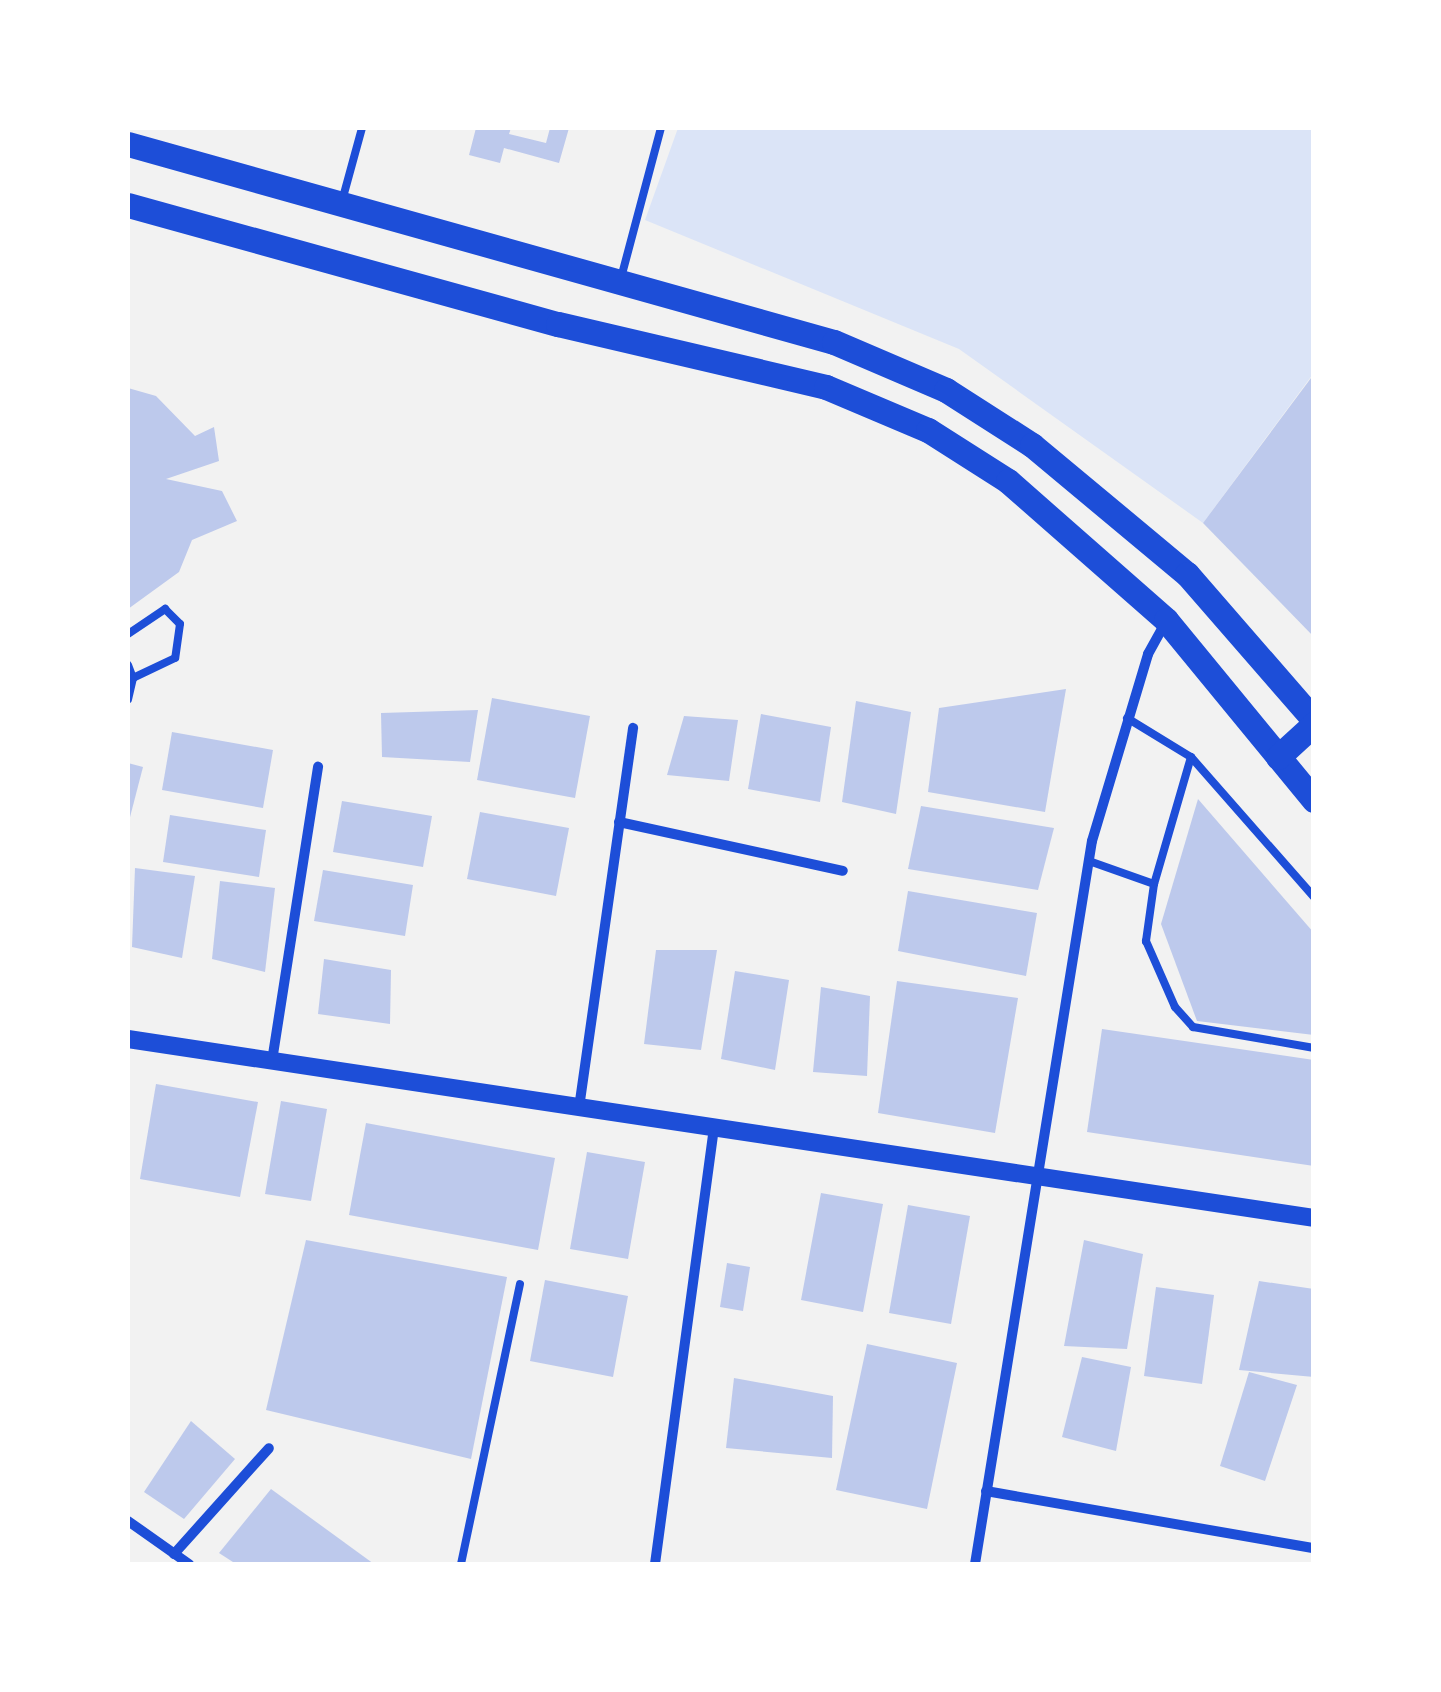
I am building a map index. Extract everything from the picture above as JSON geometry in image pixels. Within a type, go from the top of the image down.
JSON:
[{"type":"main road","points":[[128,144],[834,342],[946,390],[1032,445],[1187,574],[1314,722],[1278,757]]},
{"type":"main road","points":[[128,204],[558,324],[826,387],[928,430],[1008,481],[1166,620],[1314,800]]},
{"type":"street","points":[[974,1564],[1089,862],[1126,718],[1166,620]]},
{"type":"street","points":[[579,1108],[633,728]]},
{"type":"street","points":[[272,1061],[318,767]]},
{"type":"street","points":[[619,822],[842,871]]},
{"type":"street","points":[[128,1039],[1314,1218]]},
{"type":"street","points":[[655,1564],[714,1129]]},
{"type":"street","points":[[174,1554],[269,1448]]},
{"type":"street","points":[[986,1491],[1314,1548]]},
{"type":"street","points":[[128,1521],[189,1564]]},
{"type":"lane","points":[[340,205],[362,128]]},
{"type":"lane","points":[[619,283],[660,128]]},
{"type":"lane","points":[[128,634],[165,609],[180,624],[175,658],[133,678]]},
{"type":"lane","points":[[128,665],[133,678],[128,699]]},
{"type":"lane","points":[[1126,718],[1191,757],[1314,896]]},
{"type":"lane","points":[[1191,757],[1154,884],[1146,941],[1175,1007],[1192,1027],[1314,1048]]},
{"type":"lane","points":[[1089,862],[1154,884]]},
{"type":"lane","points":[[461,1564],[520,1284]]},
{"type":"shaded area","points":[[678,128],[1313,128],[1313,374],[1203,523],[959,349],[645,220]]},
{"type":"building","points":[[476,128],[511,128],[509,134],[546,143],[550,128],[569,128],[559,163],[504,148],[500,163],[469,155]]},
{"type":"building","points":[[1314,374],[1314,637],[1203,523]]},
{"type":"building","points":[[128,388],[156,396],[195,436],[214,427],[219,461],[166,479],[222,491],[237,521],[192,540],[179,572],[128,609]]},
{"type":"building","points":[[1066,689],[1045,812],[928,792],[939,708]]},
{"type":"building","points":[[492,698],[590,716],[575,798],[477,780]]},
{"type":"building","points":[[856,701],[911,712],[896,814],[842,802]]},
{"type":"building","points":[[478,710],[470,762],[382,757],[381,713]]},
{"type":"building","points":[[761,714],[831,727],[820,802],[748,789]]},
{"type":"building","points":[[684,716],[738,720],[729,781],[667,775]]},
{"type":"building","points":[[172,732],[273,750],[263,808],[162,790]]},
{"type":"building","points":[[128,763],[143,767],[129,821],[128,821]]},
{"type":"building","points":[[1198,799],[1314,933],[1314,1035],[1197,1021],[1161,924]]},
{"type":"building","points":[[342,801],[432,816],[423,867],[333,852]]},
{"type":"building","points":[[921,806],[1054,828],[1038,890],[908,869]]},
{"type":"building","points":[[480,812],[569,828],[556,896],[467,879]]},
{"type":"building","points":[[170,815],[266,830],[259,877],[163,862]]},
{"type":"building","points":[[135,868],[195,876],[182,958],[132,947]]},
{"type":"building","points":[[323,870],[413,885],[405,936],[314,921]]},
{"type":"building","points":[[220,881],[275,888],[265,972],[212,959]]},
{"type":"building","points":[[908,891],[1037,913],[1026,976],[898,951]]},
{"type":"building","points":[[656,950],[717,950],[701,1050],[644,1044]]},
{"type":"building","points":[[324,959],[391,970],[390,1024],[318,1014]]},
{"type":"building","points":[[735,971],[789,980],[775,1070],[721,1059]]},
{"type":"building","points":[[897,981],[1018,998],[995,1133],[878,1113]]},
{"type":"building","points":[[821,987],[870,996],[867,1076],[813,1072]]},
{"type":"building","points":[[1102,1029],[1314,1060],[1314,1166],[1087,1132]]},
{"type":"building","points":[[156,1084],[258,1102],[240,1197],[140,1179]]},
{"type":"building","points":[[281,1101],[327,1109],[311,1201],[265,1194]]},
{"type":"building","points":[[366,1123],[555,1158],[538,1250],[349,1215]]},
{"type":"building","points":[[587,1152],[645,1162],[628,1259],[570,1249]]},
{"type":"building","points":[[821,1193],[883,1204],[863,1312],[801,1300]]},
{"type":"building","points":[[908,1205],[970,1216],[951,1324],[889,1313]]},
{"type":"building","points":[[306,1240],[507,1277],[471,1459],[266,1410]]},
{"type":"building","points":[[1084,1240],[1143,1254],[1127,1349],[1064,1346]]},
{"type":"building","points":[[727,1263],[750,1267],[743,1311],[720,1307]]},
{"type":"building","points":[[545,1280],[628,1296],[613,1377],[530,1361]]},
{"type":"building","points":[[1259,1281],[1314,1289],[1314,1377],[1239,1370]]},
{"type":"building","points":[[1156,1287],[1214,1295],[1202,1384],[1144,1376]]},
{"type":"building","points":[[867,1344],[957,1363],[927,1509],[836,1490]]},
{"type":"building","points":[[1082,1357],[1131,1367],[1116,1451],[1062,1437]]},
{"type":"building","points":[[1249,1372],[1297,1385],[1265,1481],[1220,1466]]},
{"type":"building","points":[[734,1378],[833,1396],[832,1458],[726,1448]]},
{"type":"building","points":[[191,1421],[235,1459],[184,1519],[144,1492]]},
{"type":"building","points":[[271,1489],[374,1564],[236,1564],[219,1553]]}]
